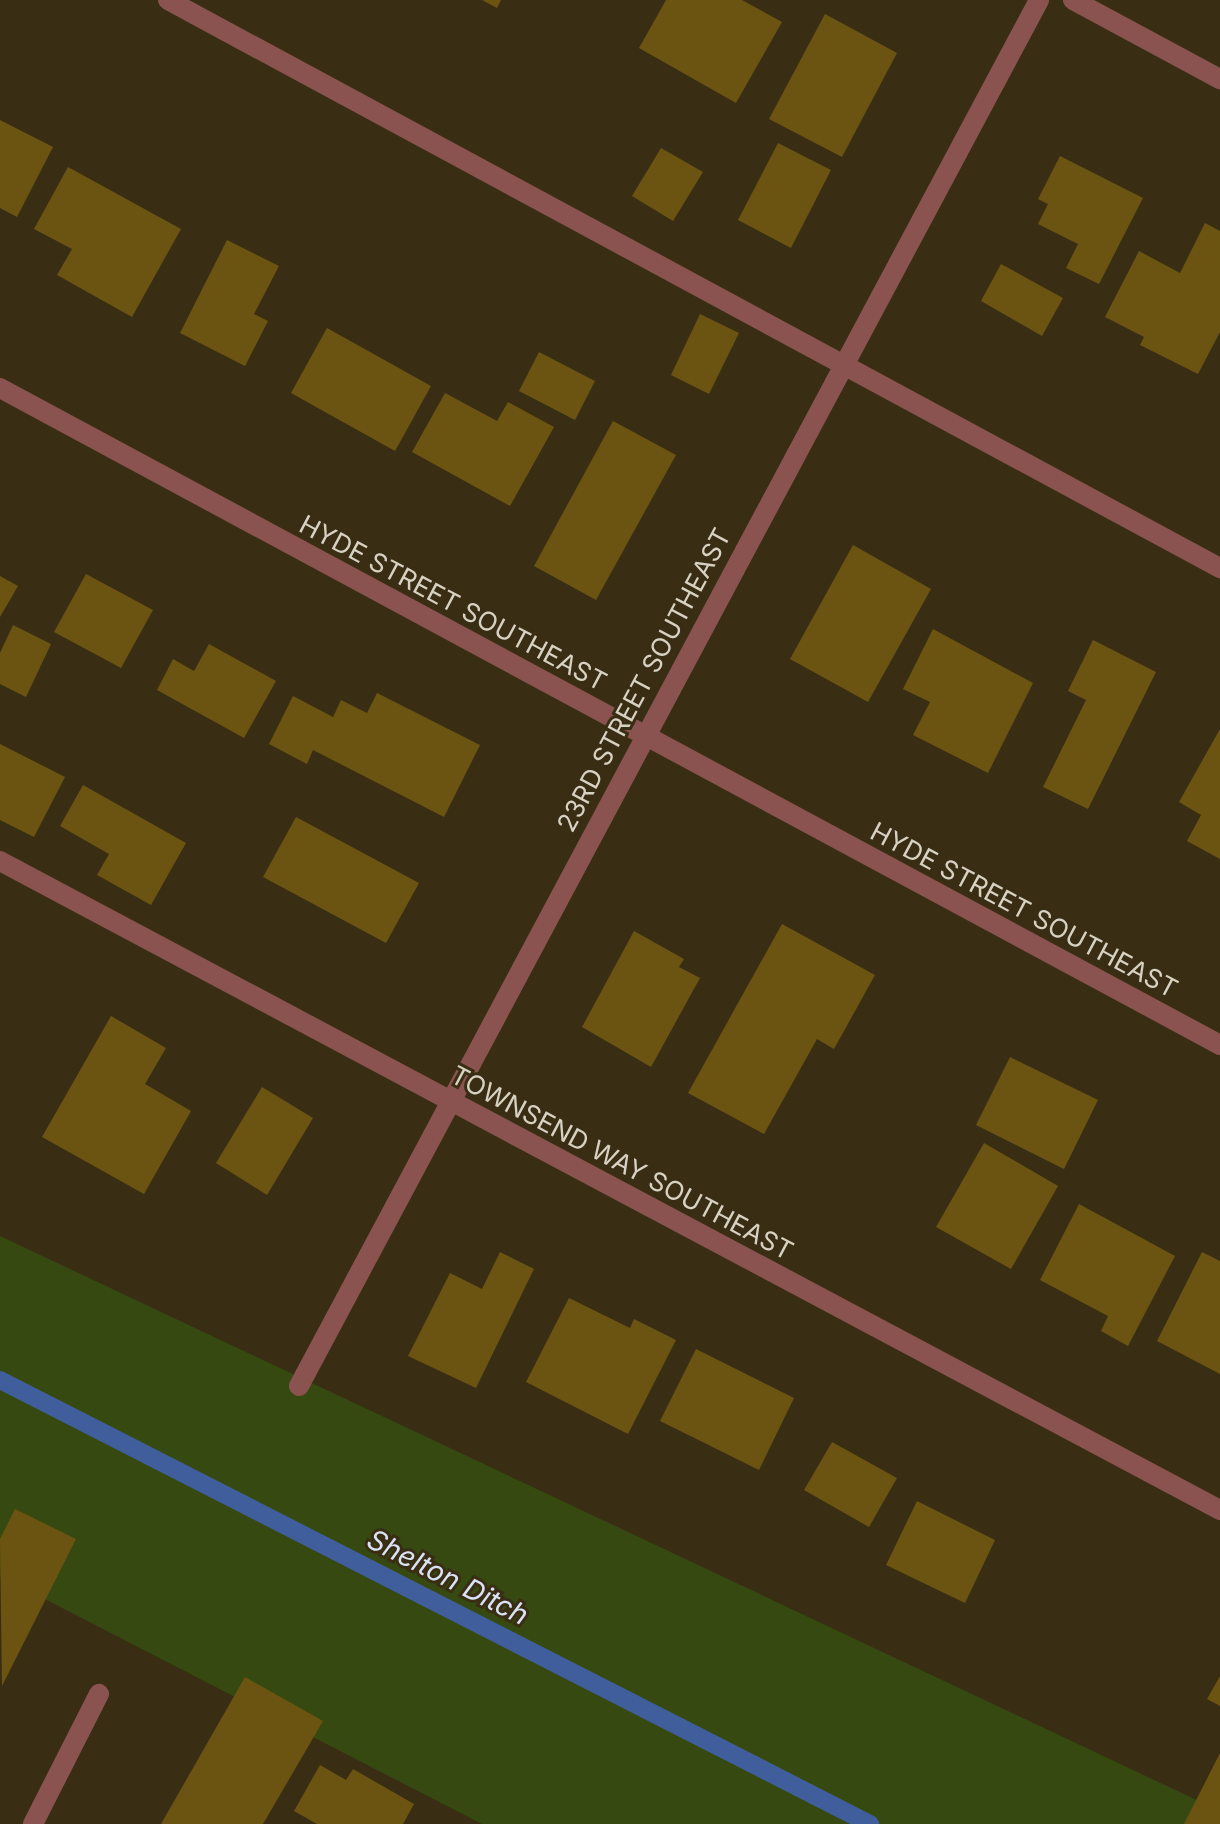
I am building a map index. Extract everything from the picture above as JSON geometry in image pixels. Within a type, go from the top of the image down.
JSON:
[{"type":"street","points":[[168,0],[1220,568]]},
{"type":"street","name":"23RD STREET SOUTHEAST","points":[[299,1386],[841,365],[1039,0]]},
{"type":"street","points":[[1073,0],[1220,79]]},
{"type":"street","name":"HYDE STREET SOUTHEAST","points":[[0,388],[1220,1045]]},
{"type":"street","name":"TOWNSEND WAY SOUTHEAST","points":[[0,861],[1220,1510]]},
{"type":"street","points":[[33,1824],[99,1694]]},
{"type":"green space","points":[[0,1236],[1220,1811],[1220,1824],[482,1824],[0,1576]]},
{"type":"building","points":[[482,0],[501,0],[497,8]]},
{"type":"building","points":[[666,0],[742,0],[782,22],[736,103],[639,48]]},
{"type":"building","points":[[825,14],[897,53],[842,157],[769,119]]},
{"type":"building","points":[[0,120],[53,147],[17,217],[0,208]]},
{"type":"building","points":[[778,143],[831,170],[791,248],[738,220]]},
{"type":"building","points":[[661,148],[703,172],[673,221],[632,196]]},
{"type":"building","points":[[1060,156],[1143,198],[1099,284],[1066,268],[1078,244],[1038,224],[1048,204],[1038,199]]},
{"type":"building","points":[[68,167],[181,229],[132,317],[57,275],[72,249],[34,229]]},
{"type":"building","points":[[1205,223],[1220,231],[1220,332],[1198,374],[1140,345],[1144,337],[1105,317],[1139,251],[1180,273]]},
{"type":"building","points":[[227,240],[279,266],[254,314],[268,321],[245,366],[180,333]]},
{"type":"building","points":[[1001,264],[1063,298],[1042,336],[981,301]]},
{"type":"building","points":[[700,314],[739,333],[709,394],[671,375]]},
{"type":"building","points":[[327,328],[431,386],[395,451],[291,393]]},
{"type":"building","points":[[539,352],[595,381],[575,420],[519,391]]},
{"type":"building","points":[[445,393],[497,421],[508,402],[554,427],[510,506],[412,452]]},
{"type":"building","points":[[613,421],[676,455],[596,600],[534,566]]},
{"type":"building","points":[[853,545],[931,589],[868,702],[790,659]]},
{"type":"building","points":[[86,574],[153,610],[121,668],[54,632]]},
{"type":"building","points":[[0,576],[18,586],[0,617]]},
{"type":"building","points":[[13,625],[51,644],[26,697],[0,684],[0,653]]},
{"type":"building","points":[[933,629],[1033,683],[988,773],[913,735],[930,702],[903,689]]},
{"type":"building","points":[[1093,640],[1156,672],[1088,809],[1043,787],[1086,700],[1068,691]]},
{"type":"building","points":[[209,644],[276,681],[244,738],[157,690],[173,659],[194,671]]},
{"type":"building","points":[[377,693],[480,745],[444,817],[313,750],[307,764],[269,744],[293,696],[333,717],[341,700],[367,713]]},
{"type":"building","points":[[1220,729],[1220,859],[1187,841],[1201,815],[1179,802]]},
{"type":"building","points":[[0,744],[65,777],[34,837],[0,820]]},
{"type":"building","points":[[83,785],[186,843],[151,905],[97,875],[109,854],[60,826]]},
{"type":"building","points":[[296,817],[419,883],[386,943],[263,877]]},
{"type":"building","points":[[782,924],[875,975],[834,1049],[817,1039],[764,1134],[688,1093]]},
{"type":"building","points":[[634,931],[684,959],[679,967],[700,978],[651,1067],[582,1027]]},
{"type":"building","points":[[111,1016],[166,1048],[145,1084],[191,1111],[144,1194],[42,1137]]},
{"type":"building","points":[[1010,1057],[1098,1100],[1064,1169],[976,1125]]},
{"type":"building","points":[[262,1087],[313,1118],[267,1195],[216,1163]]},
{"type":"building","points":[[984,1143],[1058,1186],[1011,1269],[936,1227]]},
{"type":"building","points":[[1079,1204],[1175,1256],[1128,1346],[1101,1331],[1108,1316],[1040,1280]]},
{"type":"building","points":[[500,1252],[534,1269],[476,1388],[408,1356],[450,1273],[482,1289]]},
{"type":"building","points":[[1202,1252],[1220,1261],[1220,1374],[1157,1341]]},
{"type":"building","points":[[569,1298],[630,1328],[634,1319],[676,1340],[628,1434],[526,1382]]},
{"type":"building","points":[[696,1349],[794,1398],[759,1470],[660,1421]]},
{"type":"building","points":[[832,1442],[897,1478],[869,1527],[804,1490]]},
{"type":"building","points":[[917,1501],[995,1540],[965,1603],[886,1565]]},
{"type":"building","points":[[15,1509],[76,1539],[2,1686],[0,1539]]},
{"type":"building","points":[[1220,1676],[1220,1706],[1207,1699]]},
{"type":"building","points":[[245,1677],[323,1721],[263,1824],[161,1824]]},
{"type":"building","points":[[1220,1753],[1220,1824],[1184,1824]]},
{"type":"building","points":[[320,1765],[346,1780],[353,1769],[414,1804],[403,1824],[317,1824],[294,1811]]},
{"type":"waterway","name":"Shelton Ditch","points":[[0,1380],[870,1824]]}]
